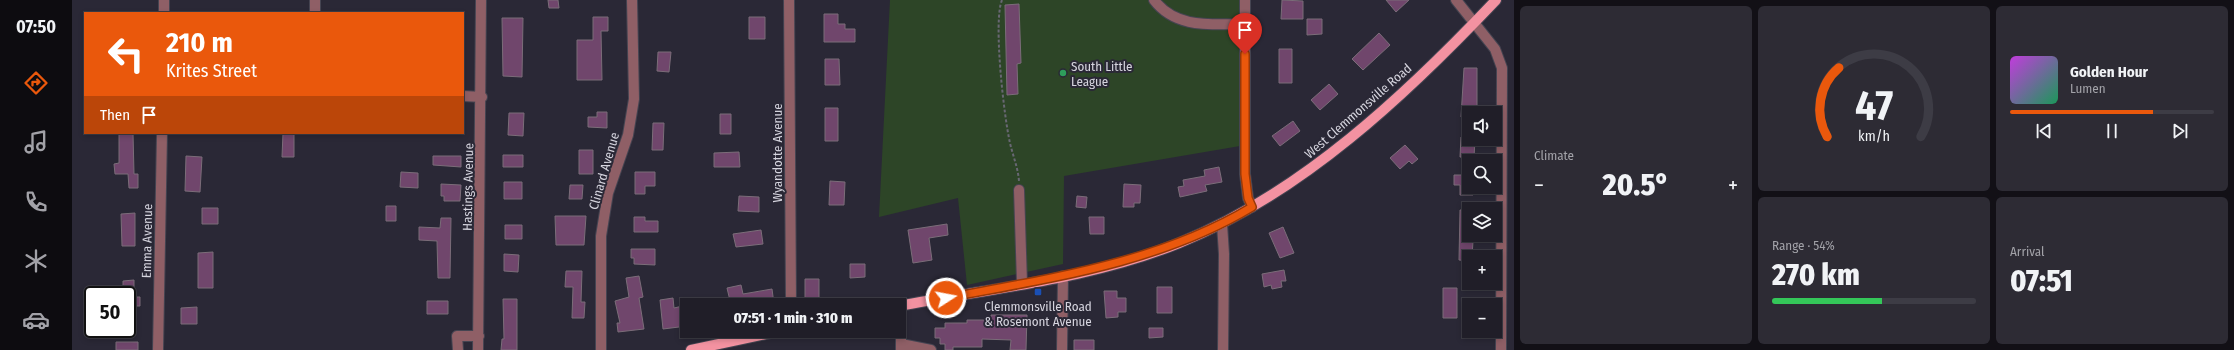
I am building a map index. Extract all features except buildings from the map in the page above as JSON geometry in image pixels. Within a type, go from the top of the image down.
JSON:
[{"type":"main road","name":"West Clemmonsville Road","points":[[906,305],[1063,276],[1155,251],[1222,224],[1307,172],[1339,147],[1397,96],[1475,23],[1496,0]]},
{"type":"main road","points":[[691,350],[747,338]]},
{"type":"street","points":[[164,0],[164,12]]},
{"type":"street","points":[[315,0],[315,12]]},
{"type":"street","name":"Hastings Avenue","points":[[478,350],[482,0]]},
{"type":"street","name":"Clinard Avenue","points":[[601,350],[601,236],[608,193],[628,135],[634,99],[632,0]]},
{"type":"street","name":"Wyandotte Avenue","points":[[789,0],[791,298]]},
{"type":"street","points":[[1154,0],[1163,11],[1183,22],[1245,24]]},
{"type":"street","points":[[1245,0],[1245,174],[1248,198],[1252,207]]},
{"type":"street","points":[[1456,0],[1495,49],[1502,68],[1501,350]]},
{"type":"street","points":[[464,96],[482,97]]},
{"type":"street","name":"Emma Avenue","points":[[158,350],[162,134]]},
{"type":"street","points":[[1019,190],[1022,283]]},
{"type":"street","points":[[1222,224],[1224,254],[1223,350]]},
{"type":"street","points":[[1062,350],[1063,276]]},
{"type":"street","points":[[458,350],[458,336],[479,336]]},
{"type":"street","points":[[901,347],[931,350]]},
{"type":"path","points":[[1002,0],[999,23],[1002,76],[1010,142],[1018,173],[1019,190]]},
{"type":"green space","name":"South Little League","points":[[890,0],[1241,0],[1240,146],[1064,176],[1063,264],[967,285],[958,198],[879,217]]},
{"type":"place","name":"South Little League","points":[[1063,73]]},
{"type":"place","name":"Clemmonsville Road & Rosemont Avenue","points":[[1038,292]]},
{"type":"route","points":[[946,298],[1092,270],[1130,259],[1178,243],[1225,222],[1252,207],[1248,198],[1245,174],[1245,54]]}]
